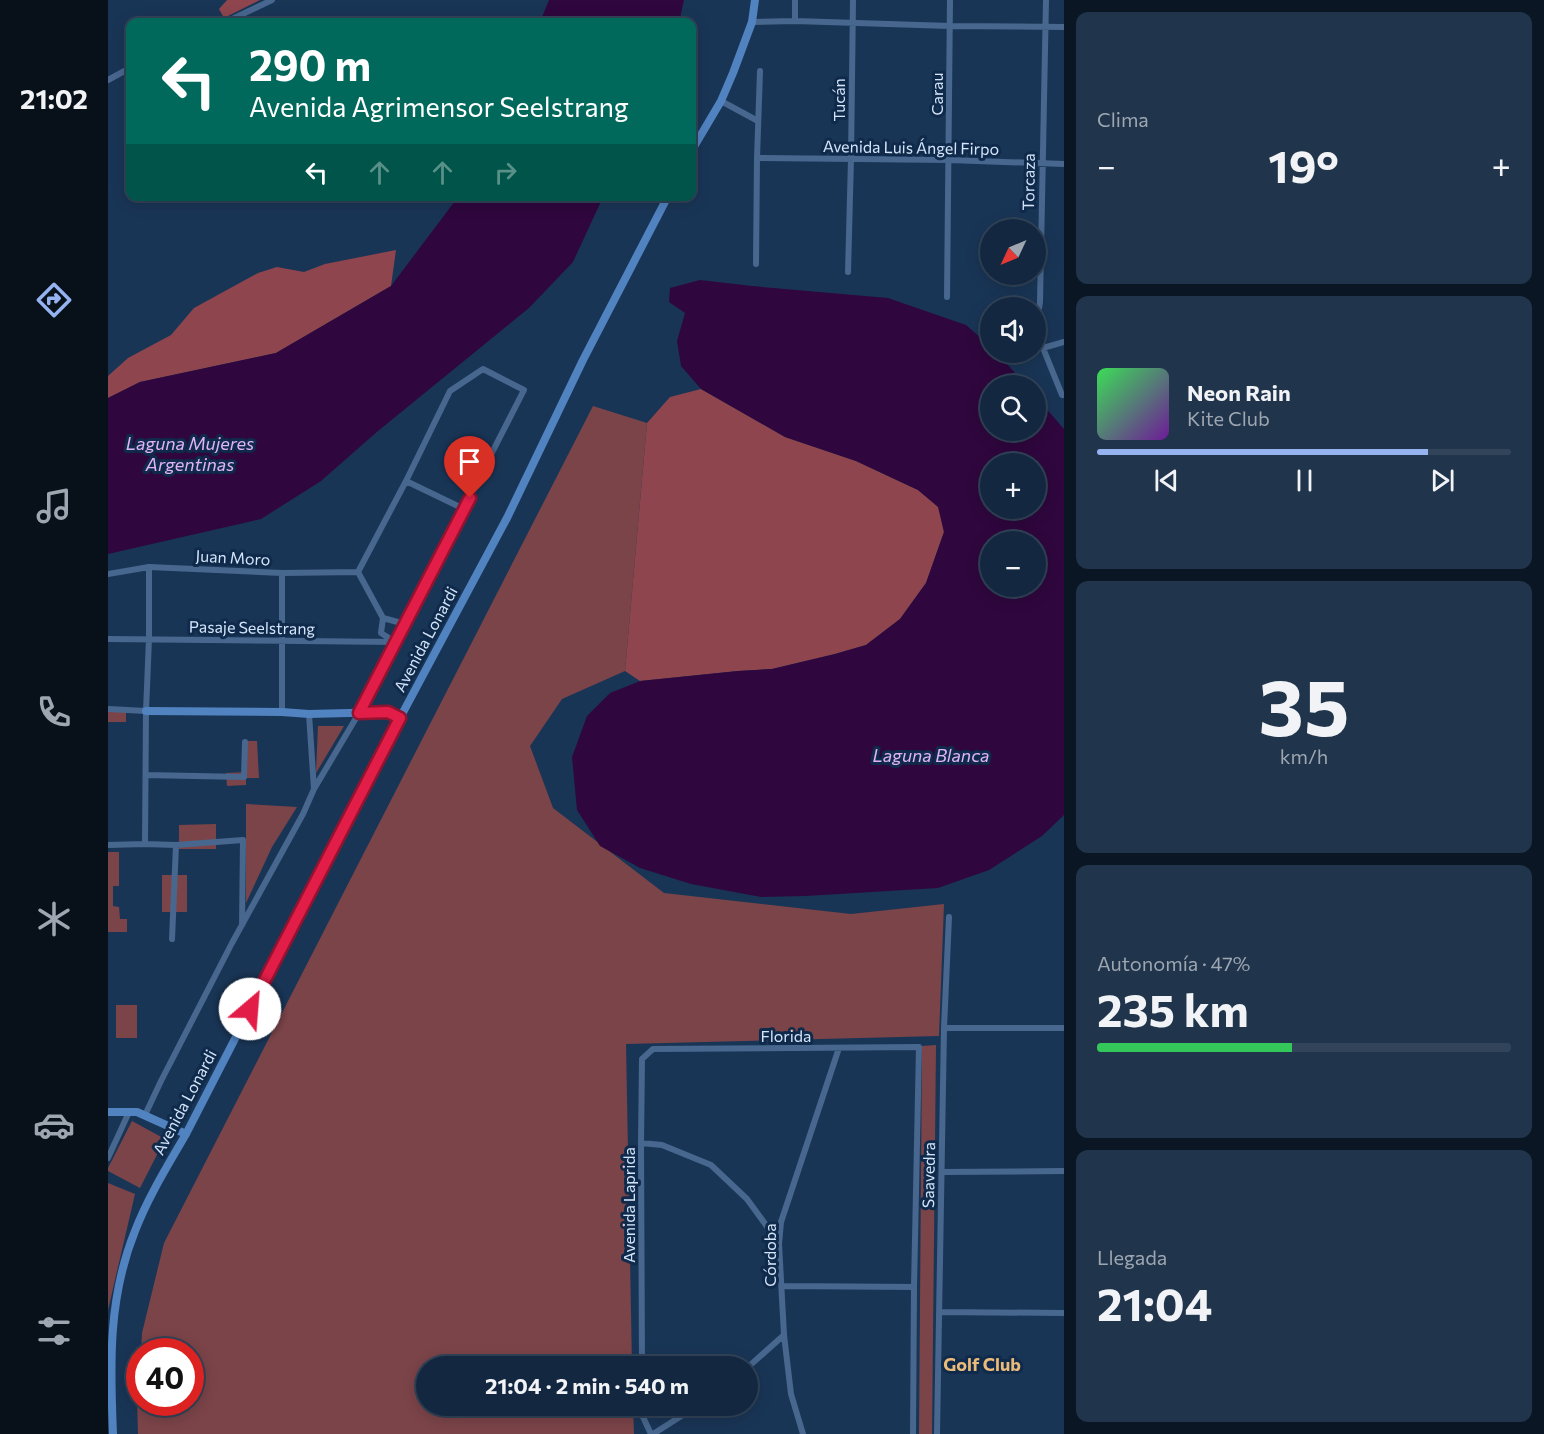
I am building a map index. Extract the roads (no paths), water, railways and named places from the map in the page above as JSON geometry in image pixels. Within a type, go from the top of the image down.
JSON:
[{"type":"street","points":[[234,18],[272,0]]},
{"type":"street","points":[[696,143],[721,101],[752,22],[755,0]]},
{"type":"street","points":[[795,0],[795,21]]},
{"type":"street","name":"Tucán","points":[[848,272],[853,0]]},
{"type":"street","name":"Carau","points":[[947,297],[950,0]]},
{"type":"street","name":"Torcaza","points":[[1040,297],[1046,0]]},
{"type":"street","points":[[752,22],[1064,27]]},
{"type":"street","points":[[108,80],[126,70]]},
{"type":"street","points":[[756,264],[760,70]]},
{"type":"street","points":[[721,101],[758,120]]},
{"type":"street","name":"Avenida Luis Ángel Firpo","points":[[757,159],[949,160],[1064,164]]},
{"type":"street","name":"Avenida Lonardi","points":[[113,1434],[110,1378],[114,1312],[126,1255],[135,1229],[400,718],[507,518],[583,360],[665,201]]},
{"type":"street","points":[[1046,347],[1064,342]]},
{"type":"street","name":"Torcaza","points":[[1046,355],[1063,395]]},
{"type":"street","points":[[145,1115],[314,789],[359,713],[396,642],[525,390],[483,369],[450,391],[358,572],[382,618],[381,633],[396,642]]},
{"type":"street","points":[[406,481],[464,509]]},
{"type":"street","points":[[145,843],[149,567]]},
{"type":"street","name":"Juan Moro","points":[[108,574],[149,567],[282,573],[358,572]]},
{"type":"street","points":[[282,573],[282,712]]},
{"type":"street","points":[[382,618],[405,624]]},
{"type":"street","name":"Pasaje Seelstrang","points":[[108,639],[396,642]]},
{"type":"street","points":[[108,709],[309,714],[388,712],[400,718]]},
{"type":"street","points":[[309,714],[314,789]]},
{"type":"street","points":[[146,775],[244,777],[245,742]]},
{"type":"street","points":[[108,845],[243,840],[242,927]]},
{"type":"street","points":[[172,939],[176,844]]},
{"type":"street","name":"Saavedra","points":[[937,1434],[944,1028],[949,917]]},
{"type":"street","points":[[944,1028],[1064,1028]]},
{"type":"street","name":"Saavedra","points":[[913,1434],[919,1047]]},
{"type":"street","name":"Florida","points":[[653,1049],[919,1047]]},
{"type":"street","name":"Córdoba","points":[[803,1434],[791,1394],[784,1335],[779,1244],[781,1222],[839,1048]]},
{"type":"street","name":"Avenida Laprida","points":[[642,1356],[642,1059],[653,1049]]},
{"type":"street","points":[[108,1112],[137,1112],[186,1134]]},
{"type":"street","points":[[108,1158],[129,1112]]},
{"type":"street","points":[[641,1143],[662,1144],[711,1165],[747,1198],[779,1244]]},
{"type":"street","points":[[942,1172],[1064,1171]]},
{"type":"street","points":[[782,1286],[914,1287]]},
{"type":"street","points":[[940,1312],[1064,1313]]},
{"type":"street","points":[[758,1358],[784,1335]]},
{"type":"street","points":[[643,1416],[652,1434],[681,1416]]},
{"type":"water","points":[[549,0],[684,0],[680,18],[542,18]]},
{"type":"water","name":"Laguna Mujeres Argentinas","points":[[455,201],[601,201],[573,262],[529,308],[378,431],[321,481],[261,519],[108,554],[108,398],[140,382],[276,353],[391,286]]},
{"type":"water","name":"Laguna Blanca","points":[[700,280],[888,298],[966,325],[980,337],[980,363],[1006,363],[1017,375],[980,375],[980,441],[1046,441],[1046,409],[1064,429],[1064,815],[1042,836],[989,870],[938,888],[761,897],[691,884],[640,868],[600,846],[577,810],[572,757],[587,716],[610,693],[640,681],[772,669],[866,645],[900,619],[926,583],[944,532],[938,507],[918,490],[856,461],[785,437],[701,389],[681,366],[677,341],[685,313],[669,302],[670,288]]},
{"type":"district","name":"Golf Club","points":[[982,1364]]}]
